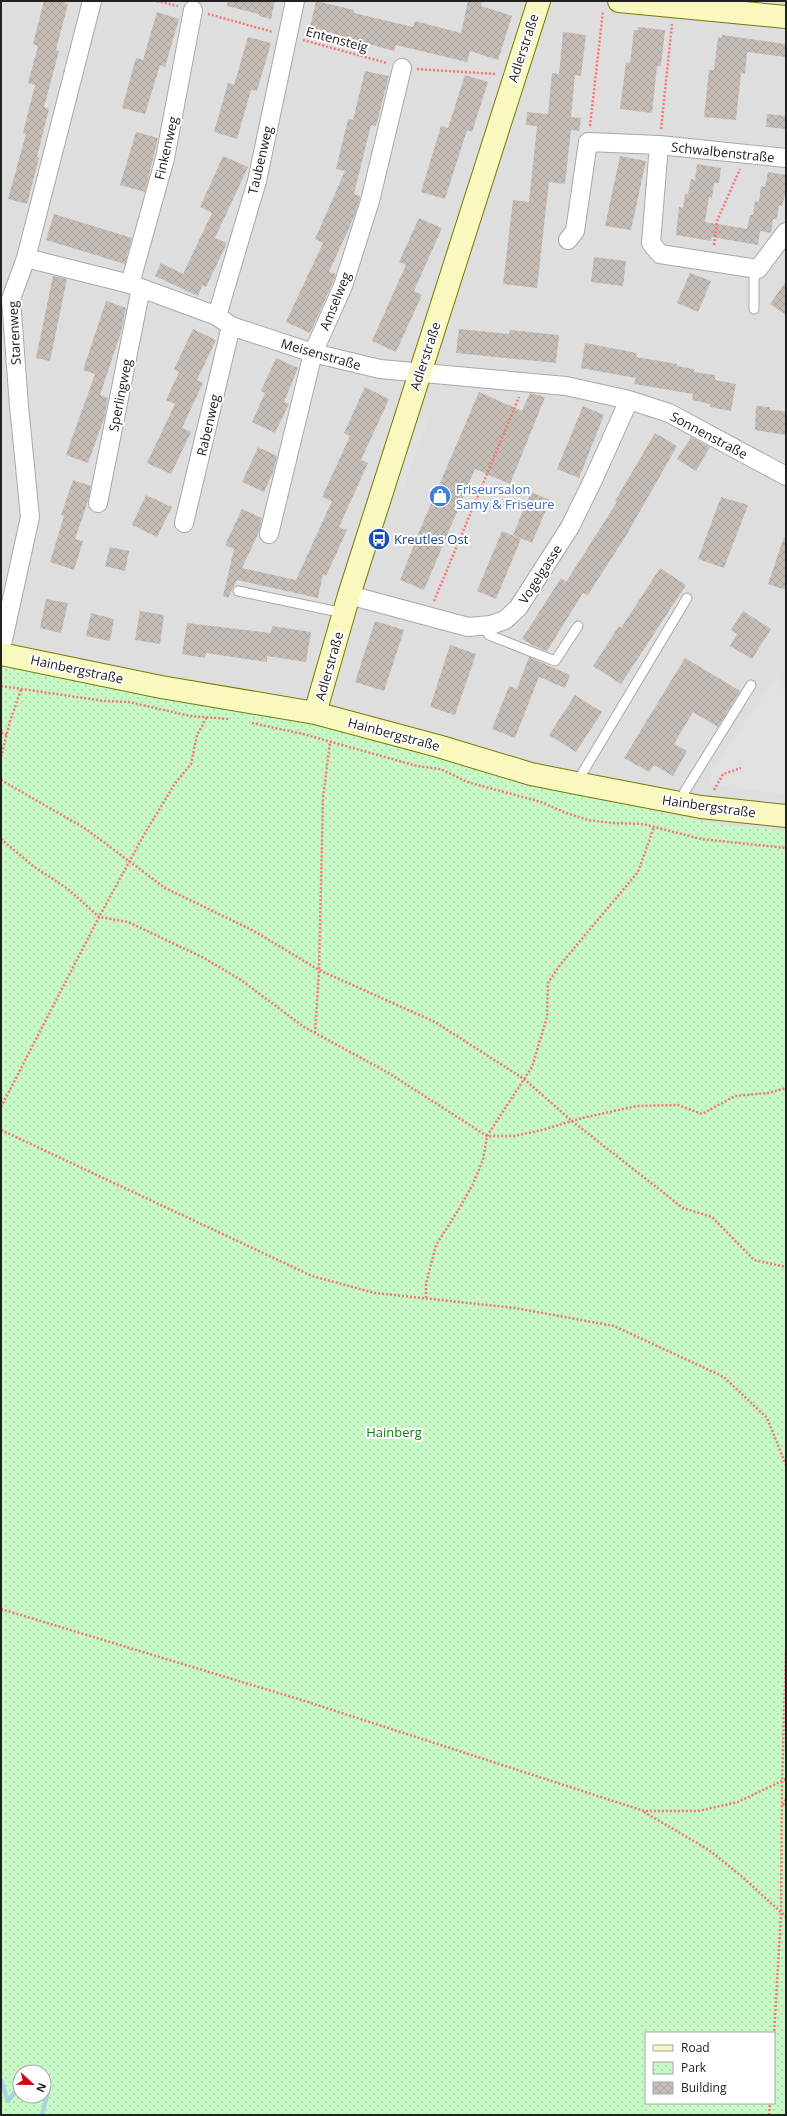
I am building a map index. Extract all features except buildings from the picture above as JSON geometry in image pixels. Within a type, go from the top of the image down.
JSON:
[{"type":"street","name":"Starenweg","points":[[1,649],[30,517],[6,298],[26,258],[92,1]]},
{"type":"street","name":"Taubenweg","points":[[224,321],[257,181],[286,36],[295,1]]},
{"type":"street","name":"Adlerstraße","points":[[316,713],[347,604],[538,1]]},
{"type":"street","points":[[611,5],[674,7],[786,17]]},
{"type":"street","name":"Finkenweg","points":[[136,286],[165,158],[193,10]]},
{"type":"street","name":"Amselweg","points":[[269,534],[313,353],[343,286],[370,201],[402,68]]},
{"type":"street","points":[[568,240],[575,231],[588,142]]},
{"type":"street","name":"Schwalbenstraße","points":[[588,142],[659,145],[786,158]]},
{"type":"street","name":"Schwalbenstraße","points":[[659,145],[651,243],[660,254],[758,268]]},
{"type":"street","points":[[758,268],[786,232]]},
{"type":"street","name":"Meisenstraße","points":[[26,258],[136,286],[224,321],[313,353],[380,370],[566,386],[628,400]]},
{"type":"street","name":"Sperlingweg","points":[[98,503],[136,286]]},
{"type":"street","name":"Rabenweg","points":[[184,523],[224,321]]},
{"type":"street","name":"Vogelgasse","points":[[347,604],[428,617],[468,627],[484,627],[505,620],[518,608],[570,527],[594,478],[628,400]]},
{"type":"street","name":"Sonnenstraße","points":[[628,400],[669,414],[786,476]]},
{"type":"street","name":"Hainbergstraße","points":[[1,654],[161,686],[316,713],[438,746],[531,774],[680,803],[786,816]]},
{"type":"lane","points":[[754,309],[754,279],[758,268]]},
{"type":"lane","points":[[238,591],[347,604]]},
{"type":"lane","points":[[576,783],[687,598]]},
{"type":"lane","points":[[484,627],[489,635],[555,661],[578,626]]},
{"type":"lane","points":[[680,803],[685,791],[751,685]]},
{"type":"path","name":"Entensteig","points":[[157,1],[402,68],[514,75]]},
{"type":"path","points":[[588,142],[611,5]]},
{"type":"path","points":[[659,145],[674,7]]},
{"type":"path","points":[[712,262],[717,221],[746,154]]},
{"type":"path","points":[[428,617],[452,553],[526,382]]},
{"type":"path","points":[[1,686],[104,701],[129,702],[190,716],[230,719]]},
{"type":"path","points":[[1,757],[6,735],[21,690]]},
{"type":"path","points":[[1,1107],[129,862],[174,786],[191,764],[197,735],[206,717]]},
{"type":"path","points":[[245,722],[303,734],[417,766],[442,769],[467,782],[541,802],[566,813],[588,820],[612,823],[643,824],[707,840],[786,848]]},
{"type":"path","points":[[1,733],[6,735]]},
{"type":"path","points":[[314,1033],[319,970],[323,798],[330,742]]},
{"type":"path","points":[[710,795],[723,774],[741,768]]},
{"type":"path","points":[[1,780],[86,829],[165,888],[254,931],[319,970],[435,1022],[524,1079],[572,1121],[683,1208],[712,1217],[754,1260],[786,1267]]},
{"type":"path","points":[[426,1298],[426,1284],[436,1245],[473,1184],[483,1160],[487,1136],[532,1067],[548,1017],[548,984],[560,965],[638,872],[654,827]]},
{"type":"path","points":[[1,839],[33,866],[68,889],[99,917],[128,922],[204,958],[241,980],[314,1033],[387,1072],[487,1136],[514,1136],[637,1106],[678,1105],[702,1114],[735,1096],[768,1093],[786,1088]]},
{"type":"path","points":[[1,1130],[312,1276],[375,1293],[515,1308],[614,1326],[724,1376],[767,1418],[786,1465]]},
{"type":"path","points":[[1,1609],[308,1702],[644,1811],[709,1850],[746,1880],[786,1917]]},
{"type":"path","points":[[774,2032],[781,1914],[782,1782],[786,1650]]},
{"type":"path","points":[[644,1811],[698,1810],[738,1802],[786,1779]]},
{"type":"path","points":[[782,1808],[786,1799]]},
{"type":"path","points":[[769,2115],[770,2104]]},
{"type":"shaded area","points":[[1,1],[786,1],[786,841],[1,674]]},
{"type":"shaded area","points":[[429,418],[404,488],[392,489],[415,419]]},
{"type":"shaded area","points":[[777,675],[786,698],[786,795],[710,784],[711,772]]},
{"type":"green space","name":"Hainberg","points":[[1,664],[283,711],[574,794],[716,824],[786,831],[786,2115],[1,2115]]},
{"type":"waterway","points":[[1,2080],[8,2101],[12,2096]]},
{"type":"waterway","points":[[42,2115],[45,2104]]},
{"type":"place","name":"Friseursalon Samy & Friseure","points":[[440,496]]},
{"type":"place","name":"Kreutles Ost","points":[[379,539]]}]
